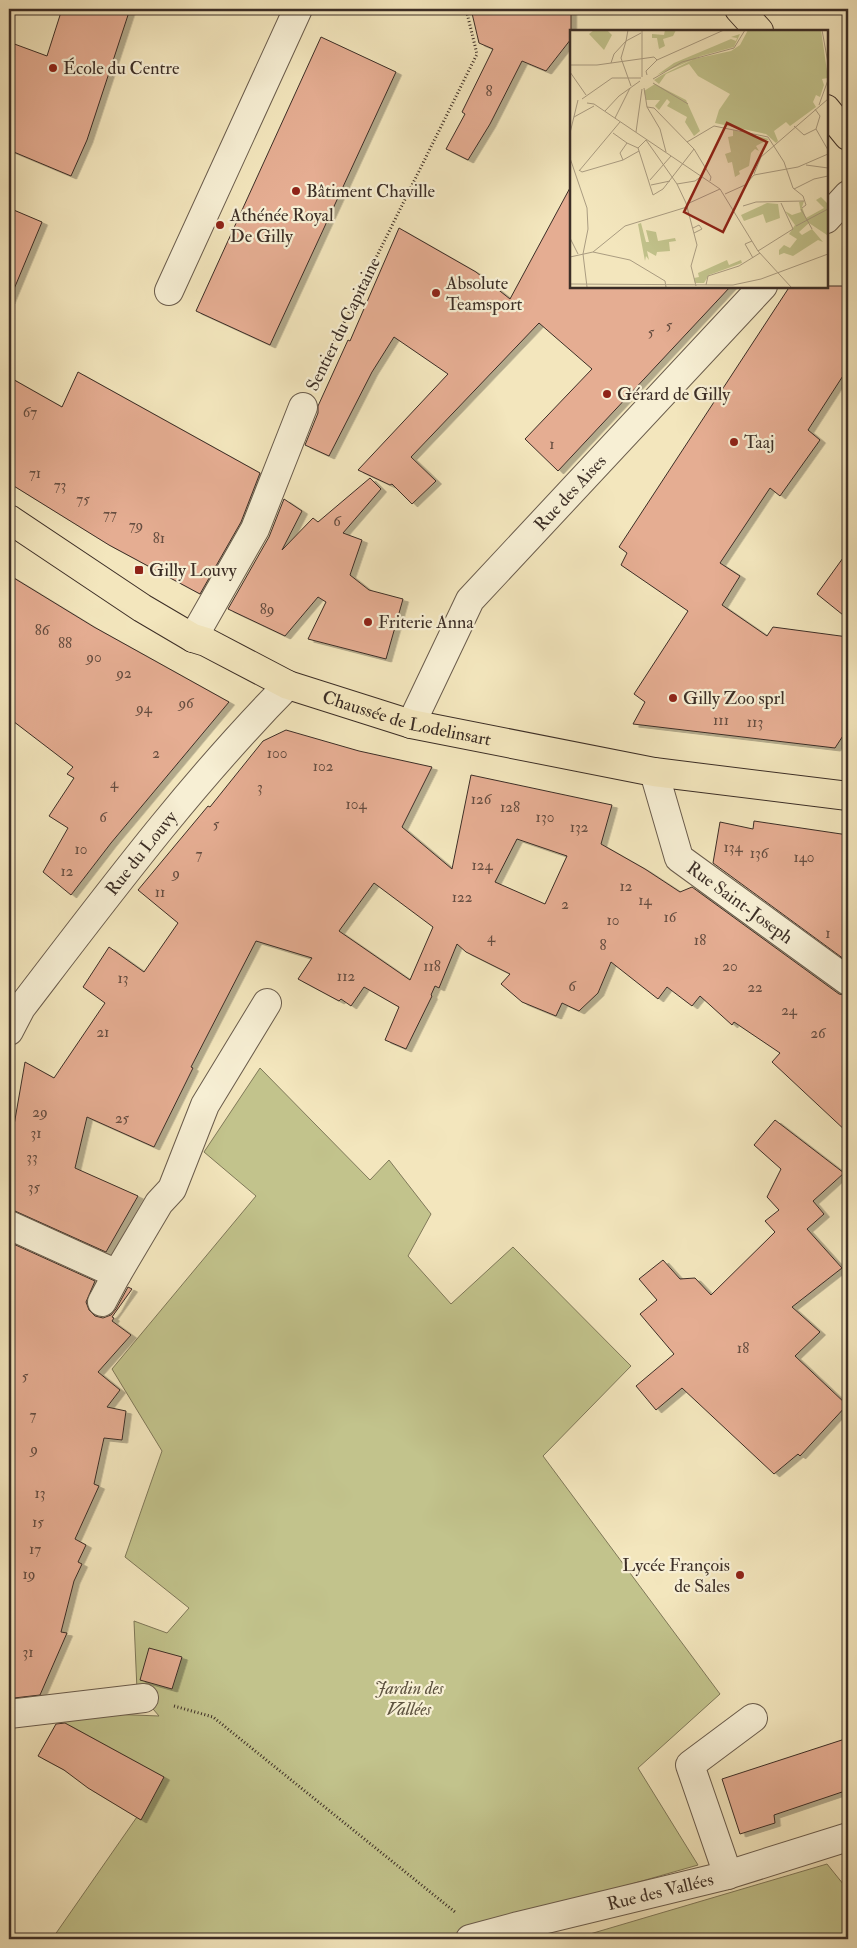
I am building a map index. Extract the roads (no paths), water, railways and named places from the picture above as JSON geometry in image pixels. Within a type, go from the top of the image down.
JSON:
[{"type":"main road","points":[[739,9],[758,30]]},
{"type":"main road","points":[[827,110],[848,135]]},
{"type":"main road","name":"Chaussée de Lodelinsart","points":[[9,519],[142,608],[193,638],[206,642],[288,685],[411,724],[654,772],[847,792]]},
{"type":"street","points":[[169,290],[298,9]]},
{"type":"street","points":[[827,219],[848,195]]},
{"type":"street","name":"Rue des Aises","points":[[411,724],[470,600],[762,288]]},
{"type":"street","name":"Sentier du Capitaine","points":[[193,638],[255,529],[303,407]]},
{"type":"street","name":"Rue du Louvy","points":[[9,1031],[21,1008],[185,800],[288,685]]},
{"type":"street","name":"Rue Saint-Joseph","points":[[654,772],[680,858],[848,981]]},
{"type":"street","points":[[102,1302],[116,1274],[159,1203],[172,1189],[205,1105],[267,1003]]},
{"type":"street","points":[[9,1225],[116,1274]]},
{"type":"street","points":[[9,1714],[144,1698]]},
{"type":"street","points":[[728,1875],[690,1765],[753,1718]]},
{"type":"street","name":"Rue des Vallées","points":[[478,1937],[728,1875],[848,1837]]},
{"type":"place","name":"École du Centre","points":[[53,68]]},
{"type":"place","name":"Bâtiment Chaville","points":[[296,191]]},
{"type":"place","name":"Athénée Royal De Gilly","points":[[220,225]]},
{"type":"place","name":"Absolute Teamsport","points":[[436,293]]},
{"type":"place","name":"Gérard de Gilly","points":[[607,394]]},
{"type":"place","name":"Taaj","points":[[734,442]]},
{"type":"place","name":"Gilly Louvy","points":[[139,570]]},
{"type":"place","name":"Friterie Anna","points":[[368,622]]},
{"type":"place","name":"Gilly Zoo sprl","points":[[673,698]]},
{"type":"place","name":"Lycée François de Sales","points":[[740,1575]]},
{"type":"park label","name":"Jardin des Vallées","points":[[409,1698]]}]
